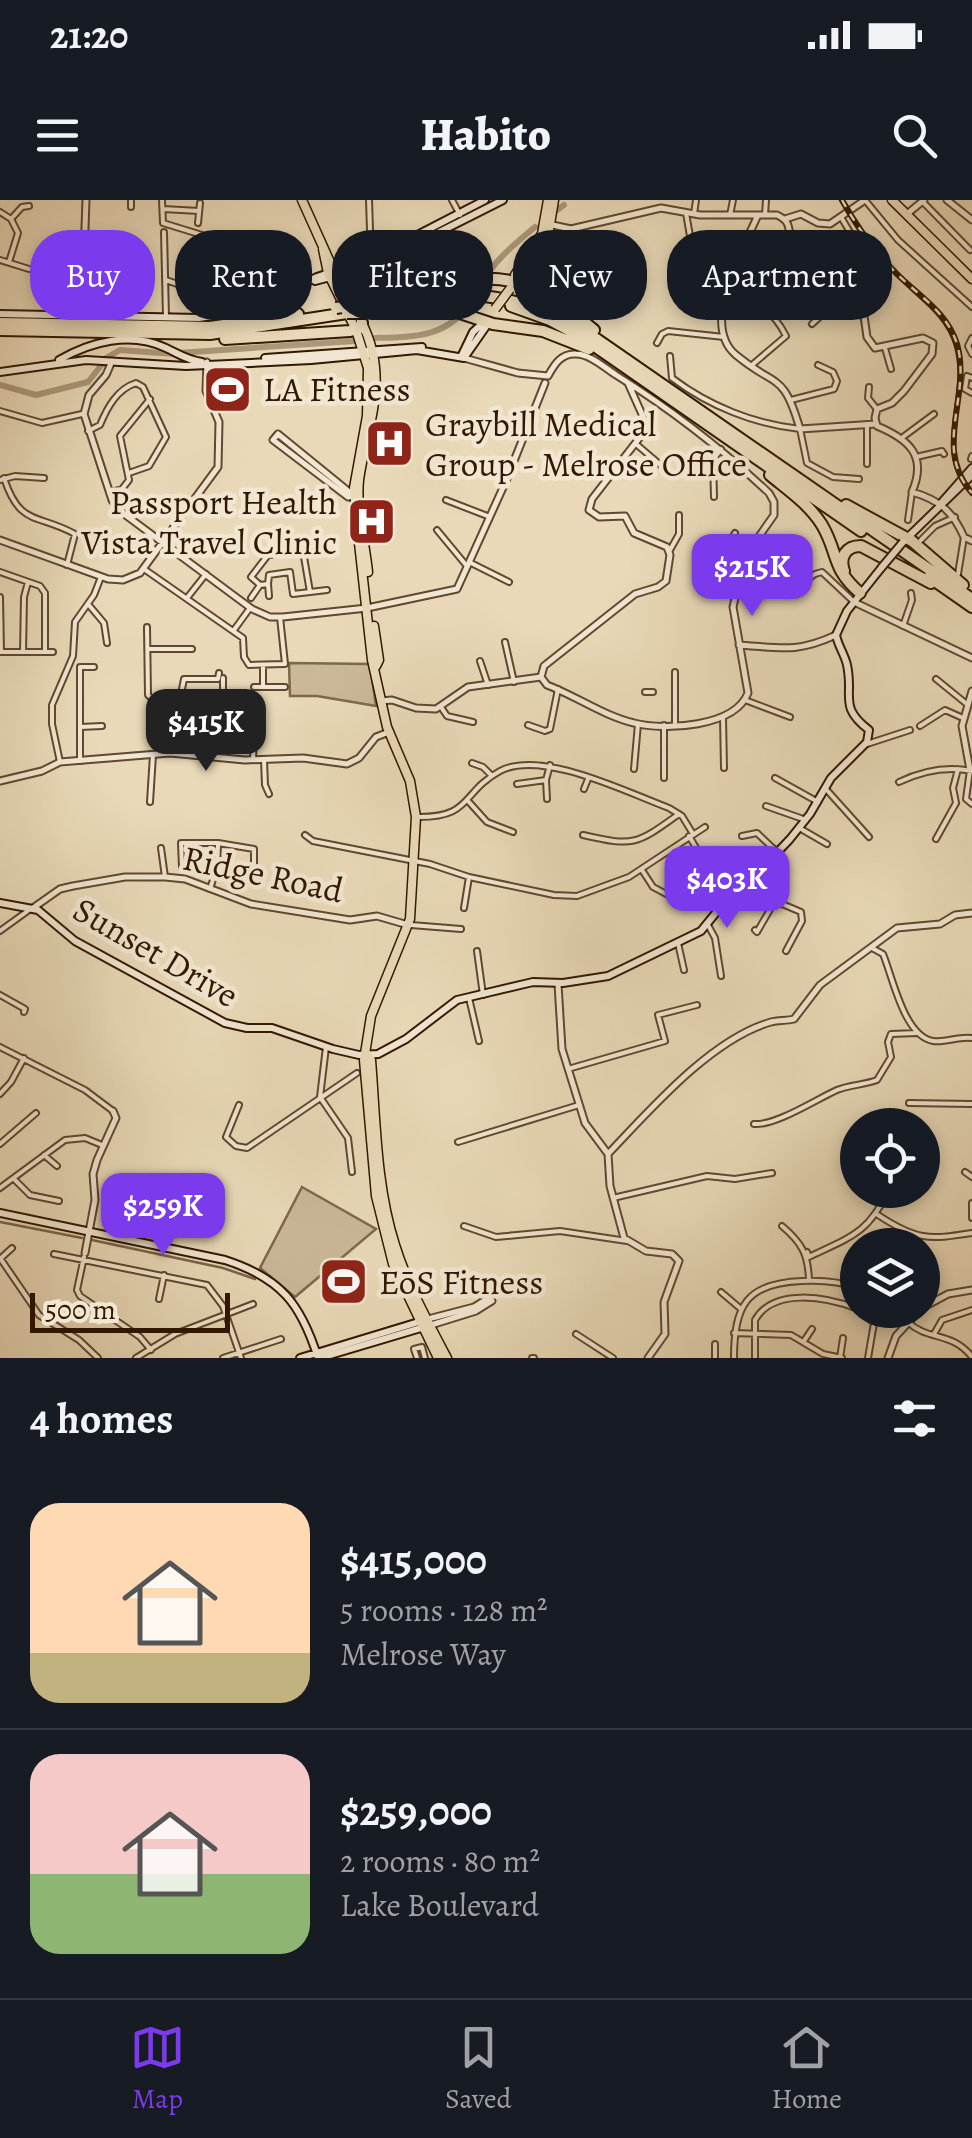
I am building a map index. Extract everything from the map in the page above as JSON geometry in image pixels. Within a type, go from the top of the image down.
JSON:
[{"type":"highway","points":[[493,278],[513,284]]},
{"type":"highway","points":[[493,297],[559,316],[618,353],[971,601]]},
{"type":"highway","points":[[493,304],[560,324],[812,512],[825,531],[839,572],[859,595]]},
{"type":"highway","points":[[0,327],[174,331],[332,313]]},
{"type":"highway","points":[[174,331],[231,320]]},
{"type":"highway","points":[[174,331],[225,339],[338,320]]},
{"type":"highway","points":[[479,320],[556,335],[633,380]]},
{"type":"highway","points":[[581,320],[618,353]]},
{"type":"highway","points":[[724,444],[971,601]]},
{"type":"highway","points":[[776,463],[905,540],[971,601]]},
{"type":"highway","points":[[859,595],[842,564],[845,553],[858,545],[971,601]]},
{"type":"main road","points":[[302,200],[332,275],[312,281]]},
{"type":"main road","points":[[436,230],[485,200]]},
{"type":"main road","points":[[432,230],[503,200]]},
{"type":"main road","points":[[545,230],[550,200]]},
{"type":"main road","points":[[893,200],[972,277]]},
{"type":"main road","points":[[493,305],[513,284]]},
{"type":"main road","points":[[0,314],[30,315]]},
{"type":"main road","points":[[155,318],[175,318]]},
{"type":"main road","points":[[363,320],[370,390],[357,497],[372,660],[389,732],[410,781],[416,816],[408,924],[371,1016],[364,1060],[383,1195],[405,1274],[438,1358]]},
{"type":"main road","points":[[0,372],[82,360],[206,363],[417,350],[463,358],[488,326],[479,320]]},
{"type":"main road","points":[[38,368],[108,340],[152,344],[185,359],[206,363]]},
{"type":"main road","points":[[78,349],[82,360]]},
{"type":"main road","points":[[367,1054],[387,1051],[454,1002],[534,982],[558,984],[608,976],[708,925],[755,866],[778,853],[806,820],[825,788],[865,744],[870,733],[854,718],[849,707],[848,669],[836,635],[859,595],[882,567],[972,471]]},
{"type":"main road","name":"Sunset Drive","points":[[0,903],[34,908],[75,940],[225,1024],[285,1030],[326,1047],[367,1054]]},
{"type":"main road","points":[[375,1145],[376,1196],[395,1268],[447,1358]]},
{"type":"main road","points":[[0,1212],[225,1260],[260,1275],[298,1308],[318,1356]]},
{"type":"main road","points":[[395,1268],[405,1274]]},
{"type":"main road","points":[[300,1358],[426,1323]]},
{"type":"street","points":[[85,230],[86,200]]},
{"type":"street","points":[[162,200],[163,222],[186,230]]},
{"type":"street","points":[[369,200],[370,230]]},
{"type":"street","points":[[452,200],[461,216]]},
{"type":"street","points":[[692,230],[690,214],[696,200]]},
{"type":"street","points":[[730,215],[733,200]]},
{"type":"street","points":[[754,230],[766,200]]},
{"type":"street","points":[[548,224],[570,228],[661,208],[690,214],[786,218],[801,214],[824,225],[865,200],[898,240],[972,308]]},
{"type":"street","points":[[948,200],[972,220]]},
{"type":"street","points":[[906,215],[923,201],[970,250]]},
{"type":"street","points":[[198,223],[200,203]]},
{"type":"street","points":[[11,219],[22,207],[29,206]]},
{"type":"street","points":[[163,209],[199,212]]},
{"type":"street","points":[[0,212],[11,219],[18,233],[9,262]]},
{"type":"street","points":[[841,217],[849,230]]},
{"type":"street","points":[[786,218],[790,230]]},
{"type":"street","points":[[164,232],[166,318]]},
{"type":"street","points":[[0,260],[29,269]]},
{"type":"street","points":[[166,280],[175,283]]},
{"type":"street","points":[[724,320],[724,337],[733,352],[780,383],[791,400],[807,462],[833,477],[859,479]]},
{"type":"street","points":[[752,365],[786,336],[776,320]]},
{"type":"street","points":[[812,324],[816,320]]},
{"type":"street","points":[[865,320],[868,341],[874,348],[924,338],[934,347],[904,391],[892,403],[877,408]]},
{"type":"street","points":[[657,343],[664,332],[724,337]]},
{"type":"street","points":[[972,338],[968,346],[972,354]]},
{"type":"street","points":[[886,348],[891,368]]},
{"type":"street","points":[[463,358],[518,373],[548,376],[562,357],[578,354],[633,380],[645,420],[644,432],[592,498],[589,510],[599,518],[626,516],[634,533],[670,550]]},
{"type":"street","points":[[670,356],[672,378],[693,394],[758,422],[800,429],[876,424],[903,438],[916,457],[918,476],[908,520]]},
{"type":"street","points":[[112,360],[106,375],[89,395],[84,414],[109,493],[120,511],[250,608],[280,617],[452,593],[462,585],[545,382]]},
{"type":"street","points":[[0,540],[101,577],[123,580],[144,569],[218,467],[218,422],[206,391],[206,363]]},
{"type":"street","points":[[791,400],[834,389],[837,382],[833,372],[818,366]]},
{"type":"street","points":[[972,378],[967,376],[965,390],[972,393]]},
{"type":"street","points":[[88,431],[100,425],[105,410],[131,384],[143,387],[166,437],[150,466],[129,473]]},
{"type":"street","points":[[869,387],[868,398],[877,408],[876,424]]},
{"type":"street","points":[[109,493],[126,486],[129,473],[120,436],[150,399]]},
{"type":"street","points":[[0,411],[40,423],[84,414]]},
{"type":"street","points":[[903,438],[934,414]]},
{"type":"street","points":[[867,424],[867,464]]},
{"type":"street","points":[[278,434],[357,497],[348,497],[273,440],[278,434]]},
{"type":"street","points":[[636,444],[670,473]]},
{"type":"street","points":[[541,676],[547,685],[638,724],[700,724],[724,716],[745,700],[748,682],[733,608],[744,558],[772,519],[774,502],[724,444],[713,460],[714,497]]},
{"type":"street","points":[[916,457],[942,451],[944,454]]},
{"type":"street","points":[[44,478],[2,479],[15,506],[75,534],[67,565]]},
{"type":"street","points":[[912,492],[942,504],[955,517],[964,537],[958,574]]},
{"type":"street","points":[[446,500],[448,504],[490,517]]},
{"type":"street","points":[[541,676],[544,666],[634,595],[663,584],[670,550],[679,534],[679,515]]},
{"type":"street","points":[[921,540],[935,526],[955,517]]},
{"type":"street","points":[[437,530],[470,566],[509,582]]},
{"type":"street","points":[[734,533],[726,548],[744,558]]},
{"type":"street","points":[[964,537],[972,541]]},
{"type":"street","points":[[268,584],[260,585],[251,578],[268,555],[303,551],[310,592]]},
{"type":"street","points":[[144,569],[243,638],[245,660],[250,664],[285,664],[280,617]]},
{"type":"street","points":[[269,596],[269,575],[308,570]]},
{"type":"street","points":[[0,572],[40,586],[45,593],[45,652]]},
{"type":"street","points":[[290,572],[293,594],[327,590]]},
{"type":"street","points":[[786,595],[822,572],[903,626],[972,658]]},
{"type":"street","points":[[187,598],[206,574]]},
{"type":"street","points":[[60,762],[52,705],[70,667],[75,622],[101,577]]},
{"type":"street","points":[[23,652],[28,582]]},
{"type":"street","points":[[250,598],[260,585]]},
{"type":"street","points":[[903,626],[911,594]]},
{"type":"street","points":[[0,596],[1,652],[53,652]]},
{"type":"street","points":[[88,604],[104,623],[107,643]]},
{"type":"street","points":[[234,630],[250,608]]},
{"type":"street","points":[[147,627],[148,695],[170,715]]},
{"type":"street","points":[[739,645],[795,650],[836,635]]},
{"type":"street","points":[[505,642],[514,682]]},
{"type":"street","points":[[148,648],[192,649]]},
{"type":"street","points":[[480,661],[488,684]]},
{"type":"street","points":[[263,665],[263,687]]},
{"type":"street","points":[[80,760],[80,667],[94,667]]},
{"type":"street","points":[[674,672],[674,724]]},
{"type":"street","points":[[170,753],[170,715],[180,700],[184,679],[218,680],[222,676],[223,694],[247,698],[255,708],[254,760]]},
{"type":"street","points":[[381,701],[392,700],[428,710],[441,707],[468,688],[541,676]]},
{"type":"street","points":[[936,679],[968,705]]},
{"type":"street","points":[[254,687],[286,688]]},
{"type":"street","points":[[528,725],[550,729],[558,689]]},
{"type":"street","points":[[972,691],[962,733],[971,771],[966,799],[972,804]]},
{"type":"street","points":[[645,692],[653,692]]},
{"type":"street","points":[[745,700],[790,717]]},
{"type":"street","points":[[441,707],[447,716],[472,722]]},
{"type":"street","points":[[920,726],[945,710],[964,718]]},
{"type":"street","points":[[724,716],[724,768]]},
{"type":"street","points":[[634,769],[638,724]]},
{"type":"street","points":[[664,725],[664,778]]},
{"type":"street","points":[[80,727],[102,726]]},
{"type":"street","points":[[865,744],[910,730]]},
{"type":"street","points":[[0,780],[42,771],[60,762],[170,753],[254,760],[303,758],[347,764],[359,758],[376,738],[389,732]]},
{"type":"street","points":[[150,802],[153,755]]},
{"type":"street","points":[[264,760],[269,794]]},
{"type":"street","points":[[472,763],[484,767],[492,776]]},
{"type":"street","points":[[416,816],[445,816],[469,802],[492,776],[520,764],[550,765],[679,814],[698,851]]},
{"type":"street","points":[[547,800],[550,765]]},
{"type":"street","points":[[900,782],[918,774],[958,768],[971,771]]},
{"type":"street","points":[[936,839],[956,803],[953,788],[958,768]]},
{"type":"street","points":[[775,778],[818,802]]},
{"type":"street","points":[[584,789],[588,779]]},
{"type":"street","points":[[517,784],[546,780]]},
{"type":"street","points":[[825,788],[869,837]]},
{"type":"street","points":[[469,802],[487,822],[513,832]]},
{"type":"street","points":[[766,806],[806,820]]},
{"type":"street","points":[[583,835],[618,843],[634,842],[679,814]]},
{"type":"street","points":[[305,835],[313,841],[469,877],[576,896],[613,885],[642,870],[705,827]]},
{"type":"street","points":[[800,827],[827,844]]},
{"type":"street","points":[[742,836],[757,833],[778,853]]},
{"type":"street","points":[[182,867],[183,842],[218,843],[254,849],[254,871]]},
{"type":"street","points":[[210,889],[217,867],[218,843]]},
{"type":"street","points":[[160,848],[165,878]]},
{"type":"street","points":[[642,870],[653,887],[672,898]]},
{"type":"street","name":"Ridge Road","points":[[0,931],[60,889],[124,877],[185,879],[251,904],[350,920],[383,916],[408,924]]},
{"type":"street","points":[[464,908],[469,877]]},
{"type":"street","points":[[708,878],[731,896]]},
{"type":"street","points":[[743,880],[803,916],[786,952]]},
{"type":"street","points":[[755,930],[775,900]]},
{"type":"street","points":[[608,1154],[709,1056],[769,1023],[794,1020],[820,985],[897,928],[940,924],[972,912]]},
{"type":"street","points":[[408,924],[461,930]]},
{"type":"street","points":[[708,925],[716,938],[721,976]]},
{"type":"street","points":[[884,939],[885,958],[917,1034]]},
{"type":"street","points":[[678,943],[684,970]]},
{"type":"street","points":[[872,948],[885,958]]},
{"type":"street","points":[[476,951],[483,995]]},
{"type":"street","points":[[558,984],[559,1032],[568,1069],[589,1131],[608,1154],[613,1198],[627,1242]]},
{"type":"street","points":[[0,995],[26,1009],[24,1012]]},
{"type":"street","points":[[469,998],[479,1041]]},
{"type":"street","points":[[568,1069],[666,1041],[658,1015],[698,1005]]},
{"type":"street","points":[[754,1124],[772,1124],[790,1111],[838,1089],[877,1080],[891,1057],[891,1034],[917,1034],[935,1042],[972,1038]]},
{"type":"street","points":[[0,1047],[85,1090],[113,1111],[116,1118],[94,1174],[96,1200],[77,1290],[80,1296],[140,1337],[151,1350]]},
{"type":"street","points":[[326,1047],[320,1097],[348,1138],[352,1172]]},
{"type":"street","points":[[0,1094],[24,1058]]},
{"type":"street","points":[[239,1105],[226,1137],[236,1146],[246,1148],[357,1073]]},
{"type":"street","points":[[458,1142],[579,1104]]},
{"type":"street","points":[[908,1104],[972,1104]]},
{"type":"street","points":[[0,1144],[36,1113]]},
{"type":"street","points":[[0,1188],[58,1144],[76,1138],[103,1145]]},
{"type":"street","points":[[44,1155],[57,1166]]},
{"type":"street","points":[[613,1198],[707,1176],[735,1179],[772,1172]]},
{"type":"street","points":[[966,1172],[972,1177]]},
{"type":"street","points":[[14,1179],[30,1196],[59,1201]]},
{"type":"street","points":[[972,1203],[972,1218]]},
{"type":"street","points":[[782,1226],[808,1256],[848,1241],[880,1208]]},
{"type":"street","points":[[877,1214],[912,1236],[972,1233]]},
{"type":"street","points":[[464,1226],[496,1237],[560,1231],[672,1254],[679,1261],[664,1302],[665,1334],[648,1358]]},
{"type":"street","points":[[12,1248],[0,1258],[39,1315],[79,1340],[98,1358]]},
{"type":"street","points":[[807,1253],[809,1280]]},
{"type":"street","points":[[54,1254],[84,1255],[206,1285],[219,1298],[240,1355]]},
{"type":"street","points":[[159,1299],[164,1275]]},
{"type":"street","points":[[734,1358],[734,1334],[748,1298],[767,1285],[809,1280],[840,1283]]},
{"type":"street","points":[[940,1298],[972,1290]]},
{"type":"street","points":[[721,1292],[741,1309]]},
{"type":"street","points":[[426,1323],[476,1311],[491,1299]]},
{"type":"street","points":[[754,1358],[758,1314],[778,1300],[816,1300],[840,1305]]},
{"type":"street","points":[[136,1358],[174,1334],[253,1304]]},
{"type":"street","points":[[934,1334],[942,1320],[972,1310]]},
{"type":"street","points":[[868,1358],[873,1328]]},
{"type":"street","points":[[888,1358],[903,1328]]},
{"type":"street","points":[[915,1328],[956,1342],[972,1357]]},
{"type":"street","points":[[804,1340],[812,1329]]},
{"type":"street","points":[[576,1334],[613,1358]]},
{"type":"street","points":[[734,1334],[786,1334],[804,1340],[823,1354],[841,1358],[843,1338]]},
{"type":"street","points":[[223,1358],[281,1339]]},
{"type":"street","points":[[715,1344],[715,1358]]},
{"type":"street","points":[[417,1358],[414,1350],[422,1347],[426,1358]]},
{"type":"shaded area","points":[[289,663],[370,664],[376,706],[317,696],[290,696]]},
{"type":"shaded area","points":[[302,1187],[376,1229],[295,1297],[260,1268]]},
{"type":"waterway","points":[[557,210],[564,205]]},
{"type":"waterway","points":[[493,267],[535,227]]},
{"type":"waterway","points":[[375,338],[415,336],[455,320]]},
{"type":"waterway","points":[[178,353],[355,341]]},
{"type":"waterway","points":[[106,358],[120,350],[174,354]]},
{"type":"waterway","points":[[0,385],[36,395],[88,382],[103,363]]},
{"type":"waterway","points":[[0,1222],[82,1238]]},
{"type":"waterway","points":[[92,1240],[223,1268],[255,1279]]},
{"type":"tram line","points":[[840,200],[873,249],[938,316],[951,335],[958,365],[954,460],[972,495]]},
{"type":"railway","points":[[842,200],[881,257],[939,314],[957,344],[960,382],[955,458],[960,476],[972,493]]},
{"type":"place","name":"LA Fitness","points":[[228,389]]},
{"type":"place","name":"Graybill Medical Group - Melrose Office","points":[[390,444]]},
{"type":"place","name":"Passport Health Vista Travel Clinic","points":[[372,522]]},
{"type":"place","name":"EōS Fitness","points":[[344,1282]]}]
